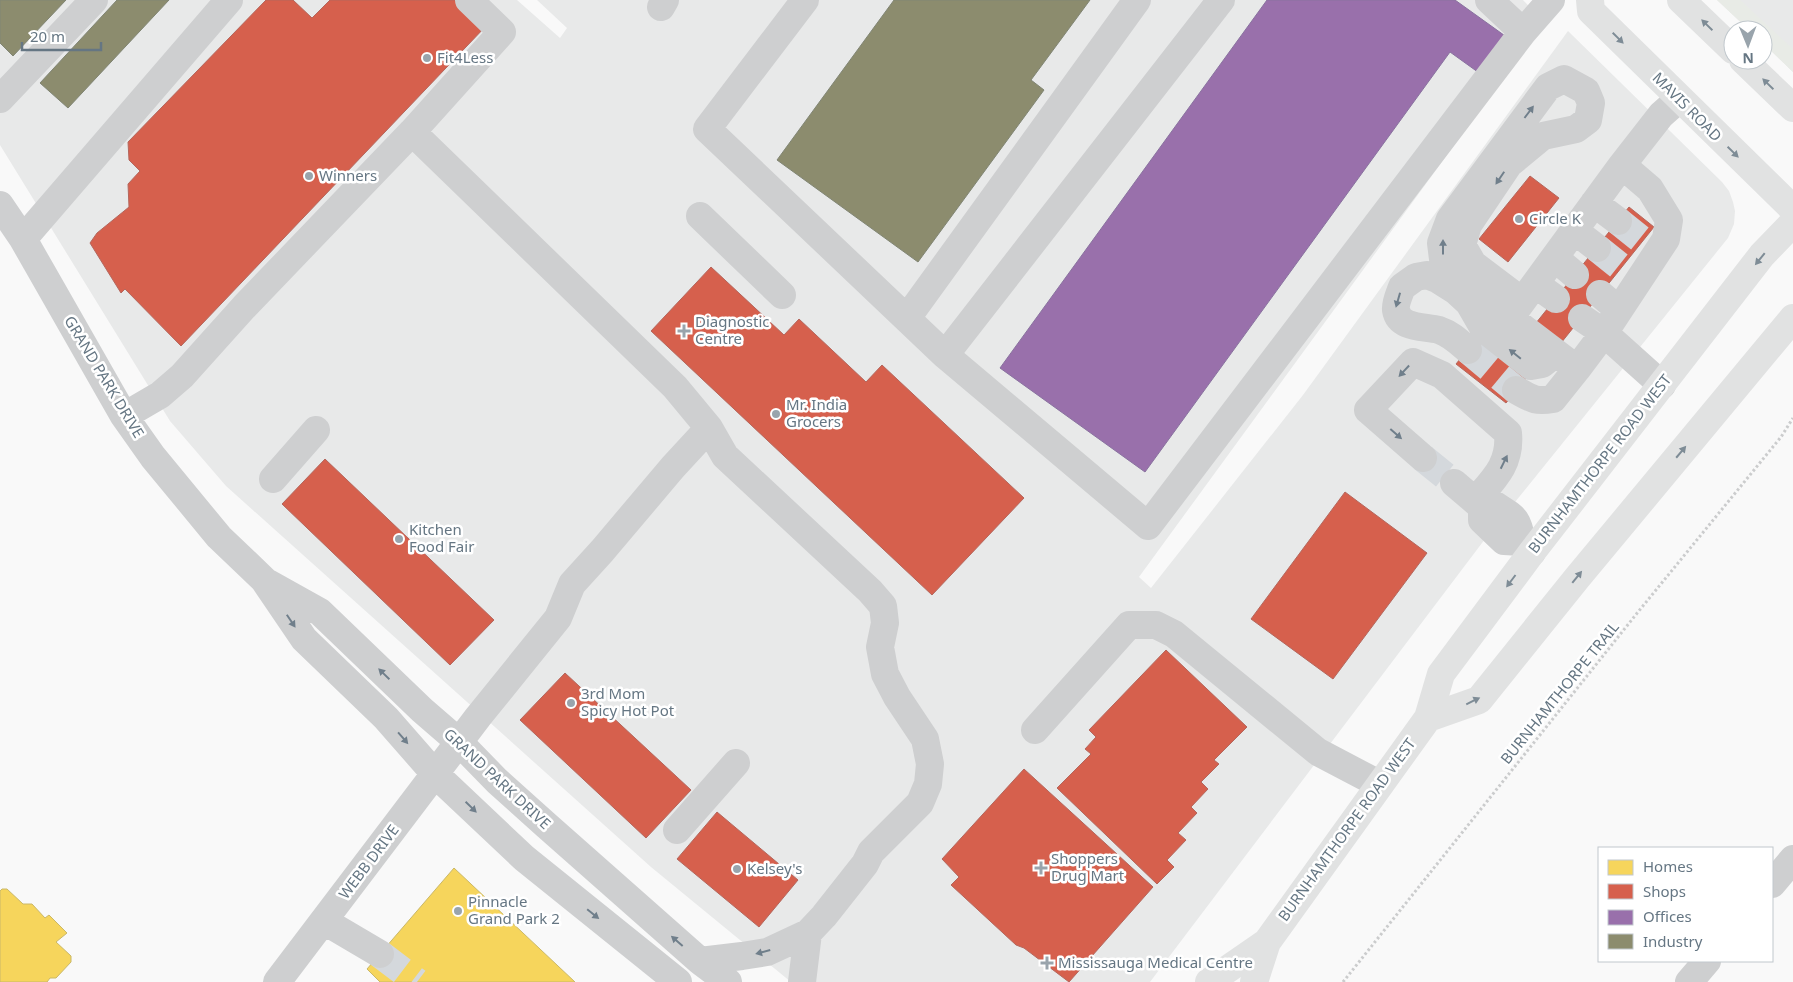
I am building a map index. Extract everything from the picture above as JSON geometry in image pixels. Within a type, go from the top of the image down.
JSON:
[{"type":"main road","name":"MAVIS ROAD","points":[[1590,0],[1591,11],[1793,209]]},
{"type":"main road","points":[[1681,0],[1723,40]]},
{"type":"main road","points":[[1753,70],[1793,108]]},
{"type":"main road","name":"BURNHAMTHORPE ROAD WEST","points":[[1254,982],[1267,942],[1428,718],[1441,674],[1527,547],[1662,385],[1762,256],[1793,223]]},
{"type":"main road","points":[[1428,718],[1479,700],[1583,570],[1793,318]]},
{"type":"main road","name":"BURNHAMTHORPE ROAD WEST","points":[[1209,982],[1267,942]]},
{"type":"street","points":[[3,88],[94,0]]},
{"type":"street","points":[[23,239],[230,0]]},
{"type":"street","points":[[124,416],[160,395],[182,376],[244,307],[412,132],[502,32],[469,0]]},
{"type":"street","points":[[805,0],[707,129],[945,355],[1148,526],[1523,32],[1551,0]]},
{"type":"street","points":[[907,318],[1138,0]]},
{"type":"street","points":[[945,355],[1221,0]]},
{"type":"street","points":[[1489,0],[1523,32]]},
{"type":"street","points":[[1516,390],[1540,401],[1553,399],[1566,361],[1531,301],[1473,264],[1462,245],[1468,225],[1509,164],[1543,136],[1576,129],[1588,120],[1591,104],[1586,91],[1564,79],[1548,87],[1514,131],[1450,219],[1441,243],[1443,259],[1531,301]]},
{"type":"street","points":[[1531,301],[1565,266],[1574,230],[1661,116],[1680,99]]},
{"type":"street","points":[[412,132],[675,387],[709,428],[725,456],[884,606],[885,623],[880,647],[885,674],[897,697],[925,739],[930,764],[928,784],[920,803],[871,852],[865,864],[824,916],[808,933],[767,952],[700,961]]},
{"type":"street","points":[[1468,350],[1452,335],[1439,330],[1408,325],[1399,317],[1396,308],[1402,287],[1416,277],[1426,275],[1456,291],[1469,303],[1484,329],[1531,366],[1566,361],[1604,334],[1610,302],[1650,247],[1666,239],[1669,220],[1650,189],[1622,165]]},
{"type":"street","points":[[1594,203],[1618,221]]},
{"type":"street","name":"GRAND PARK DRIVE","points":[[0,205],[23,239],[124,416],[152,456],[219,537],[264,580],[304,639],[386,718],[435,774],[524,858],[678,982]]},
{"type":"street","points":[[700,216],[782,294]]},
{"type":"street","points":[[1574,230],[1597,248]]},
{"type":"street","points":[[1582,318],[1604,334],[1662,385]]},
{"type":"street","points":[[1423,458],[1368,410],[1413,362],[1442,375],[1508,433],[1507,458],[1478,504]]},
{"type":"street","name":"WEBB DRIVE","points":[[277,982],[459,742],[558,618],[572,584],[709,428]]},
{"type":"street","points":[[273,479],[316,430]]},
{"type":"street","points":[[1454,483],[1478,504],[1496,505],[1509,514],[1519,524],[1527,547]]},
{"type":"street","name":"GRAND PARK DRIVE","points":[[264,580],[320,612],[532,812],[700,961],[728,982]]},
{"type":"street","points":[[1035,730],[1129,625],[1156,625],[1174,634],[1318,752],[1379,784]]},
{"type":"street","points":[[678,830],[736,763]]},
{"type":"street","points":[[1773,883],[1793,859]]},
{"type":"street","points":[[324,921],[380,954]]},
{"type":"street","points":[[802,982],[808,933]]},
{"type":"street","points":[[1689,982],[1706,962]]},
{"type":"path","name":"BURNHAMTHORPE TRAIL","points":[[1343,982],[1638,612],[1781,437],[1793,418]]},
{"type":"shaded area","points":[[0,0],[517,0],[560,38],[567,28],[537,0],[1523,0],[1544,22],[1139,577],[1151,588],[1303,395],[1568,31],[1722,182],[1729,191],[1733,202],[1735,211],[1734,224],[1728,238],[1482,543],[1150,982],[791,982],[651,867],[226,486],[170,421],[0,145]]},
{"type":"shaded area","points":[[1717,0],[1793,0],[1793,72],[1773,53],[1773,20],[1738,20]]},
{"type":"shaded area","points":[[1717,0],[1740,0],[1762,20],[1738,20]]},
{"type":"shaded area","points":[[1773,31],[1793,49],[1793,72],[1773,53]]},
{"type":"building: Homes","name":"Pinnacle Grand Park 2","points":[[454,868],[575,982],[380,982],[367,969]]},
{"type":"building: Homes","points":[[7,889],[23,904],[32,904],[45,918],[49,915],[67,933],[56,942],[71,956],[71,962],[56,978],[50,978],[47,982],[0,982],[0,891]]},
{"type":"building: Shops","points":[[266,0],[293,0],[312,18],[330,0],[460,0],[486,26],[181,346],[125,289],[121,293],[90,243],[97,233],[129,207],[128,184],[140,171],[129,160],[128,142]]},
{"type":"building: Shops","name":"Circle K","points":[[1530,176],[1559,198],[1508,262],[1479,239]]},
{"type":"building: Shops","points":[[1629,207],[1654,227],[1561,343],[1536,323]]},
{"type":"building: Shops","points":[[711,267],[784,335],[799,319],[866,382],[882,365],[1024,498],[932,595],[651,331]]},
{"type":"building: Shops","points":[[1477,338],[1526,378],[1506,403],[1456,364]]},
{"type":"building: Shops","points":[[325,459],[494,620],[450,665],[282,504]]},
{"type":"building: Shops","points":[[1345,492],[1427,553],[1333,679],[1251,619]]},
{"type":"building: Shops","points":[[1166,650],[1247,727],[1214,760],[1219,764],[1201,782],[1208,789],[1191,807],[1197,813],[1178,833],[1186,840],[1167,860],[1174,867],[1157,884],[1057,788],[1091,754],[1085,749],[1096,737],[1089,730]]},
{"type":"building: Shops","points":[[565,673],[691,790],[646,838],[520,720]]},
{"type":"building: Shops","name":"Shoppers Drug Mart","points":[[1024,769],[1153,887],[1069,982],[1024,948],[1016,945],[951,885],[959,877],[942,859]]},
{"type":"building: Shops","name":"Kelsey's","points":[[717,812],[798,880],[759,927],[677,859]]},
{"type":"building: Offices","points":[[1267,0],[1455,0],[1508,38],[1482,75],[1450,52],[1145,472],[1000,368]]},
{"type":"building: Industry","points":[[0,0],[66,0],[13,56],[0,43]]},
{"type":"building: Industry","points":[[117,0],[169,0],[68,108],[40,83]]},
{"type":"building: Industry","points":[[894,0],[1090,0],[1031,80],[1044,90],[918,262],[777,160]]},
{"type":"tunnel","points":[[1618,221],[1643,241]]},
{"type":"tunnel","points":[[1597,248],[1622,268]]},
{"type":"tunnel","points":[[1468,350],[1516,390]]},
{"type":"tunnel","points":[[1423,458],[1454,483]]},
{"type":"tunnel","points":[[380,954],[417,982]]},
{"type":"place","name":"Fit4Less","points":[[427,58]]},
{"type":"place","name":"Winners","points":[[309,176]]},
{"type":"place","name":"Circle K","points":[[1519,219]]},
{"type":"place","name":"Diagnostic Centre","points":[[684,331]]},
{"type":"place","name":"Mr. India Grocers","points":[[776,414]]},
{"type":"place","name":"Kitchen Food Fair","points":[[399,539]]},
{"type":"place","name":"3rd Mom Spicy Hot Pot","points":[[571,703]]},
{"type":"place","name":"Shoppers Drug Mart","points":[[1041,868]]},
{"type":"place","name":"Kelsey's","points":[[737,869]]},
{"type":"place","name":"Pinnacle Grand Park 2","points":[[458,911]]},
{"type":"place","name":"Mississauga Medical Centre","points":[[1047,963]]}]
